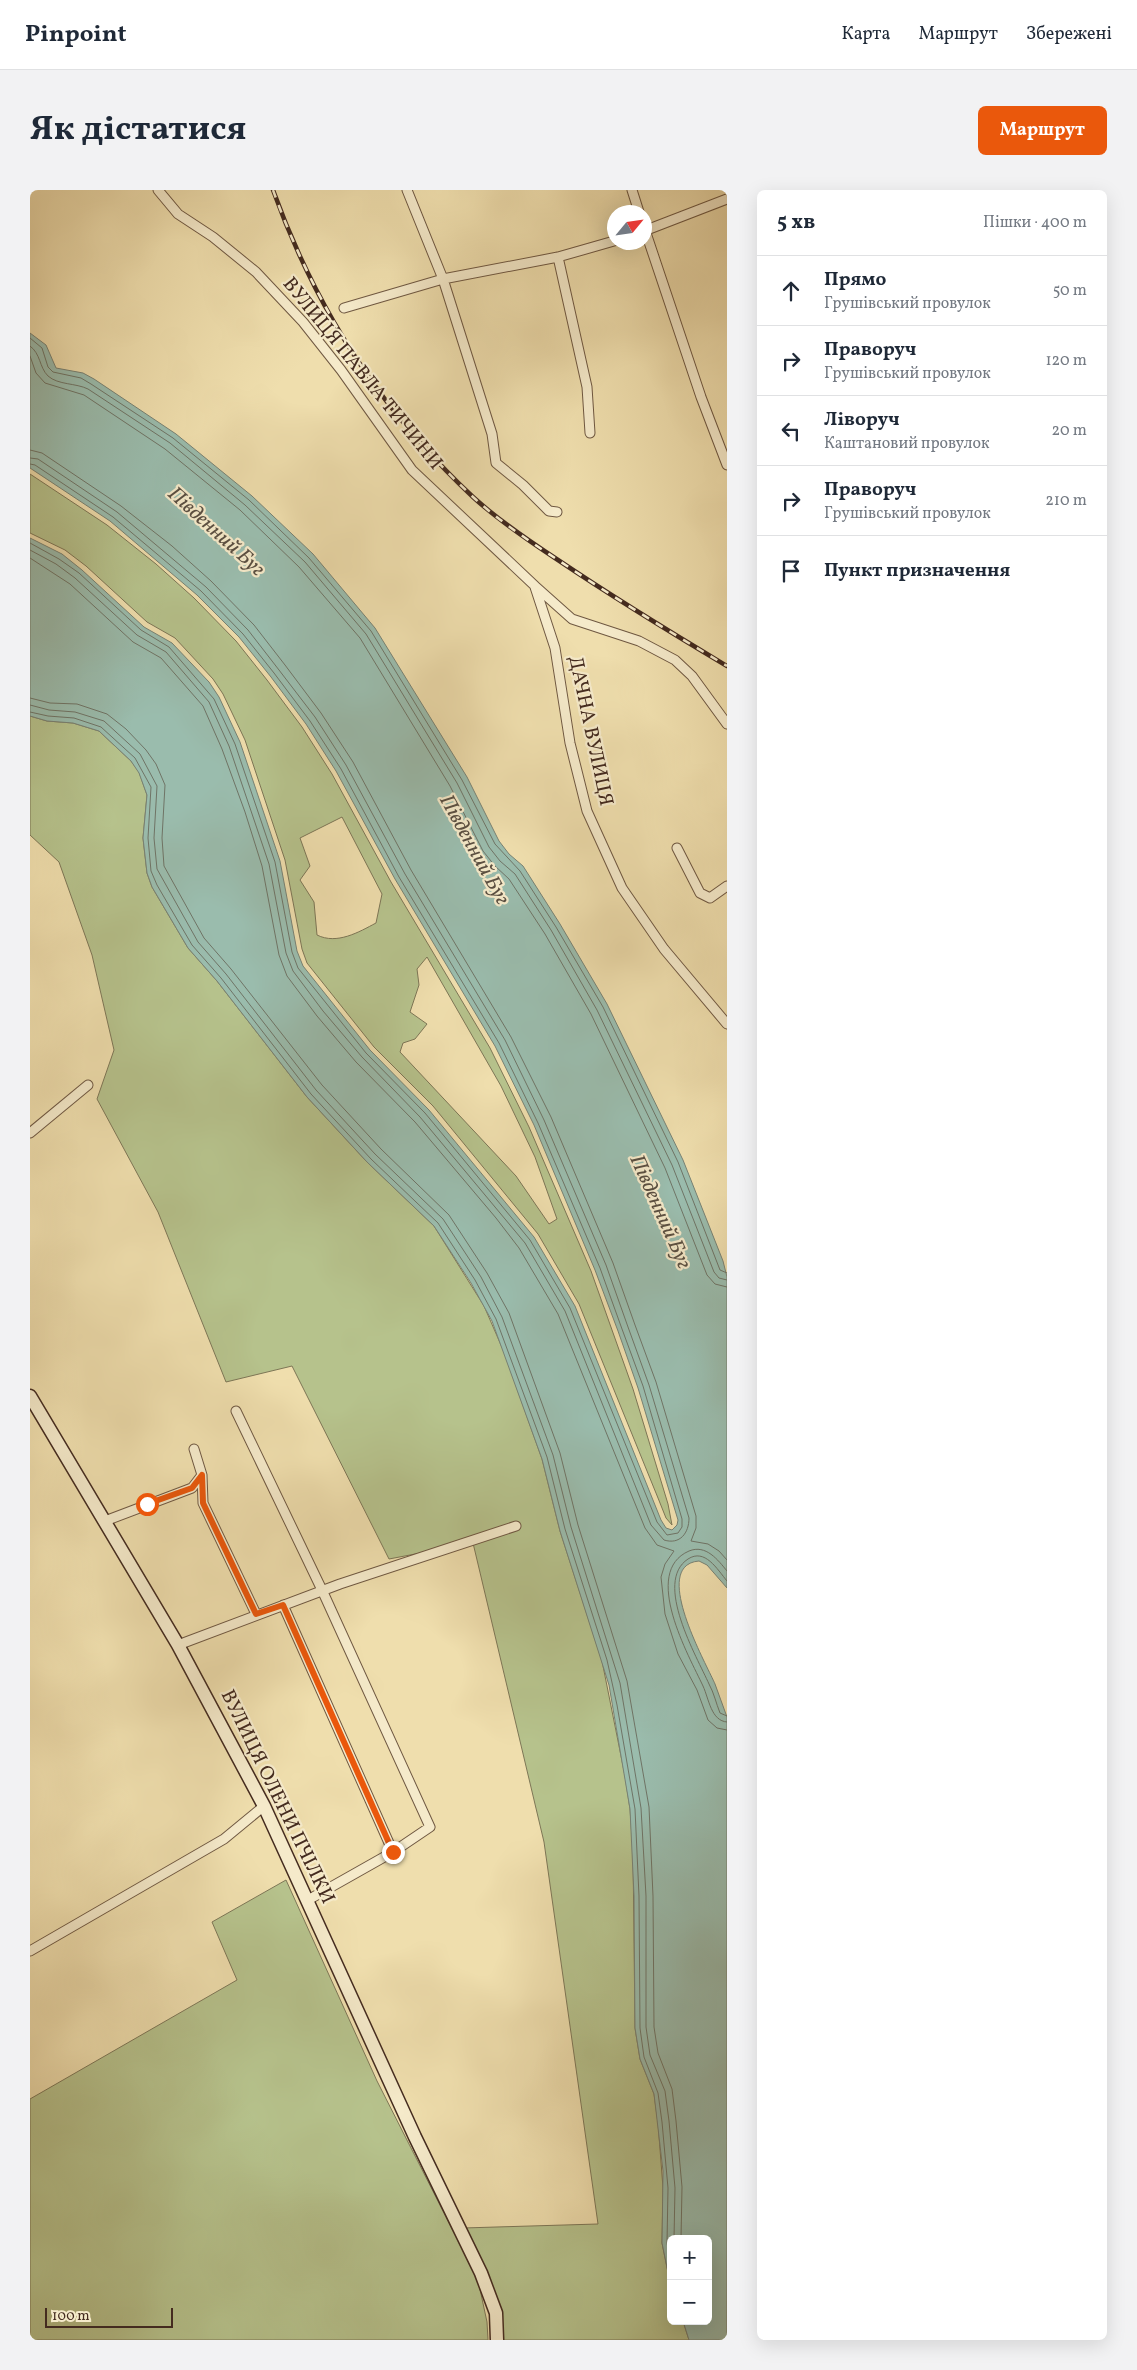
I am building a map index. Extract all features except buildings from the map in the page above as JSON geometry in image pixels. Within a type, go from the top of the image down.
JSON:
[{"type":"street","name":"ВУЛИЦЯ ПАВЛА ТИЧИНИ","points":[[158,190],[178,214],[213,237],[256,272],[314,336],[412,470],[535,586],[572,619],[639,641],[675,660],[692,676],[727,724]]},
{"type":"street","points":[[407,190],[443,279],[492,434],[496,463],[550,511],[557,512]]},
{"type":"street","points":[[632,190],[637,205]]},
{"type":"street","points":[[652,227],[727,199]]},
{"type":"street","points":[[344,308],[443,279],[558,258],[607,243]]},
{"type":"street","points":[[652,250],[727,465]]},
{"type":"street","points":[[558,258],[587,387],[590,433]]},
{"type":"street","name":"ДАЧНА ВУЛИЦЯ","points":[[535,586],[555,648],[569,735],[587,811],[622,888],[664,949],[727,1024]]},
{"type":"street","points":[[676,848],[700,893],[710,898],[727,886]]},
{"type":"street","points":[[30,1134],[88,1086]]},
{"type":"street","name":"ВУЛИЦЯ ОЛЕНИ ПЧІЛКИ","points":[[30,1396],[178,1645],[264,1806],[415,2137],[481,2273],[496,2313],[497,2340]]},
{"type":"street","points":[[236,1411],[322,1590],[430,1827],[393,1852],[308,1900]]},
{"type":"street","points":[[194,1448],[202,1475],[203,1503],[256,1614]]},
{"type":"street","points":[[105,1521],[192,1488],[202,1475]]},
{"type":"street","points":[[178,1645],[322,1590],[516,1526]]},
{"type":"street","points":[[283,1605],[393,1852]]},
{"type":"street","points":[[30,1951],[224,1838],[264,1806]]},
{"type":"green space","points":[[30,474],[107,525],[156,564],[194,598],[236,641],[302,727],[332,774],[391,882],[490,1048],[529,1127],[591,1271],[633,1389],[668,1504],[672,1525],[666,1518],[579,1304],[538,1234],[433,1106],[374,1047],[307,963],[302,949],[285,860],[245,740],[223,694],[213,679],[175,638],[147,622],[86,566],[65,550],[30,533]],"holes":[[[342,817],[382,894],[376,923],[348,936],[332,939],[317,935],[314,902],[300,880],[310,866],[300,838]],[[427,957],[501,1086],[535,1157],[557,1219],[549,1224],[516,1176],[400,1052],[403,1043],[415,1039],[427,1024],[410,1012],[419,985],[417,969]]]},
{"type":"green space","points":[[30,716],[47,721],[73,723],[99,731],[131,761],[139,772],[147,795],[143,838],[147,873],[152,887],[188,948],[217,981],[307,1097],[367,1162],[434,1226],[484,1306],[504,1352],[542,1459],[560,1531],[602,1661],[625,1776],[633,1851],[635,2028],[640,2059],[654,2094],[658,2123],[663,2188],[662,2243],[667,2267],[667,2325],[684,2325],[689,2340],[500,2340],[463,2228],[598,2224],[544,1842],[473,1543],[389,1559],[292,1366],[226,1382],[158,1212],[97,1099],[114,1050],[92,955],[59,862],[30,835]]},
{"type":"green space","points":[[286,1880],[377,2081],[478,2280],[487,2322],[488,2340],[30,2340],[30,2099],[237,1980],[212,1922]]},
{"type":"water","name":"Південний Буг","points":[[30,333],[46,345],[56,368],[83,373],[94,379],[176,434],[252,496],[313,554],[375,628],[467,777],[499,841],[509,854],[523,866],[607,1004],[683,1160],[723,1261],[727,1277],[727,1588],[707,1565],[699,1561],[685,1567],[680,1579],[680,1596],[693,1637],[715,1684],[727,1717],[727,2340],[689,2340],[684,2325],[712,2325],[712,2235],[667,2235],[667,2267],[662,2243],[663,2171],[654,2094],[640,2059],[635,2028],[634,1896],[630,1809],[609,1685],[560,1531],[542,1459],[492,1321],[471,1283],[434,1226],[367,1162],[307,1097],[217,981],[188,948],[152,887],[147,873],[143,838],[147,795],[139,773],[131,761],[99,731],[73,723],[47,721],[30,716],[30,538],[62,554],[144,627],[172,643],[209,682],[219,697],[240,742],[280,861],[297,951],[303,966],[370,1050],[429,1110],[534,1237],[575,1306],[661,1520],[666,1528],[672,1530],[677,1525],[678,1520],[638,1388],[618,1331],[595,1270],[534,1125],[495,1046],[395,879],[336,771],[306,724],[239,637],[197,595],[110,521],[30,468]]},
{"type":"railway","points":[[273,190],[309,275],[331,316],[381,393],[409,430],[440,464],[483,506],[525,538],[621,601],[727,666]]},
{"type":"route","points":[[147,1504],[192,1488],[202,1475],[203,1503],[243,1583],[256,1614],[283,1605],[298,1644],[389,1847],[393,1852]]}]
